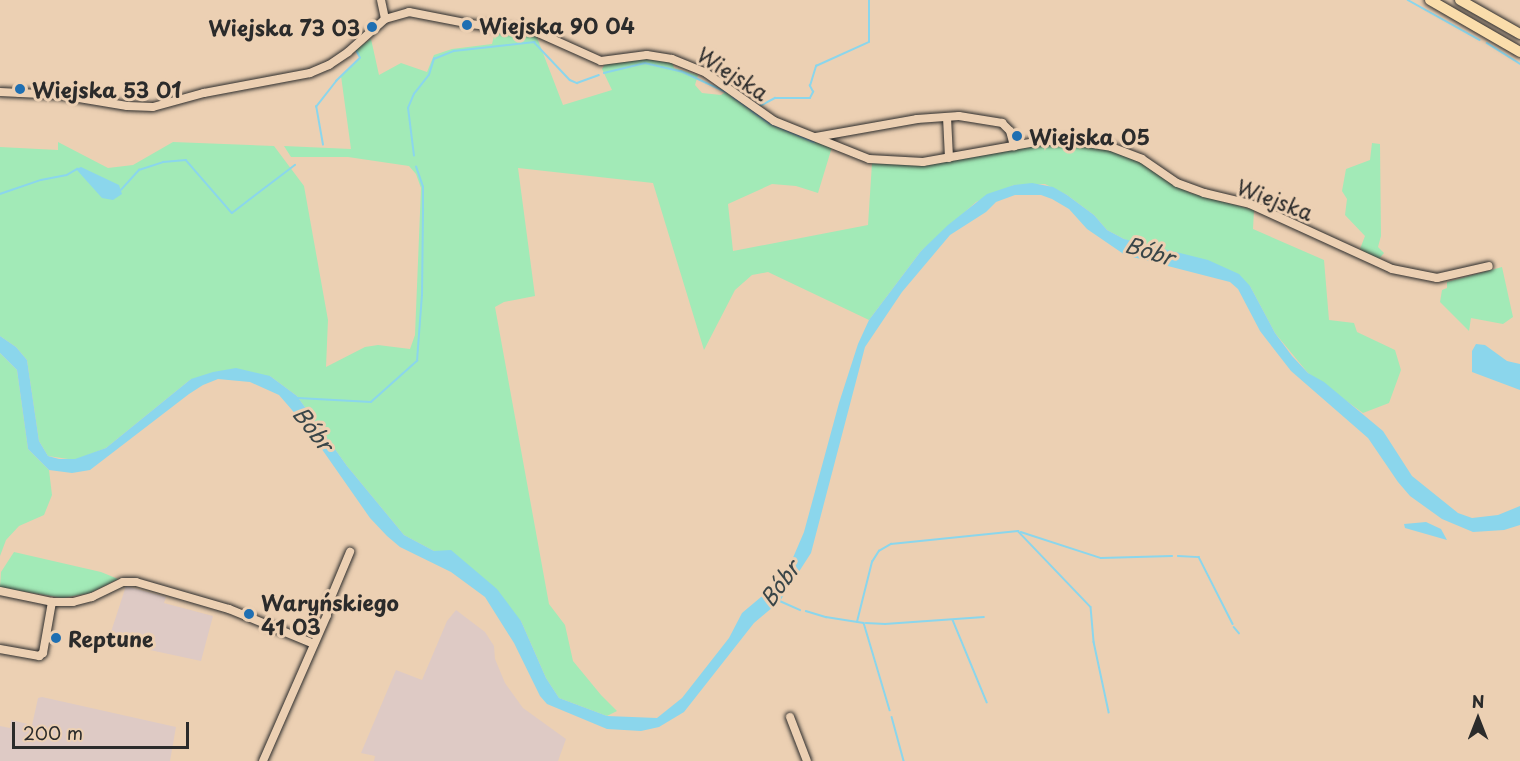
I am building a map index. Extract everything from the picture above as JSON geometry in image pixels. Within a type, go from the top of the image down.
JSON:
[{"type":"main road","points":[[1430,0],[1520,52]]},
{"type":"main road","points":[[1460,0],[1520,34]]},
{"type":"street","points":[[381,0],[385,19]]},
{"type":"street","name":"Wiejska","points":[[0,92],[61,94],[127,106],[153,106],[204,93],[310,73],[329,65],[348,52],[385,19],[409,12],[470,24],[534,31],[602,61],[647,55],[672,58],[706,73],[774,121],[869,159],[923,162],[1041,141],[1074,141],[1127,152],[1177,183],[1260,208],[1392,269],[1437,278],[1489,266]]},
{"type":"street","name":"Wiejska","points":[[816,137],[883,127],[917,119],[959,116],[1002,123],[1010,131],[1014,146]]},
{"type":"street","points":[[947,117],[949,158]]},
{"type":"street","points":[[263,761],[327,615],[327,606],[350,552]]},
{"type":"street","points":[[0,591],[52,602],[82,601],[129,582],[229,609],[314,644]]},
{"type":"street","points":[[0,650],[39,656],[43,653],[52,602]]},
{"type":"street","points":[[790,717],[807,761]]},
{"type":"shaded area","points":[[126,586],[166,597],[164,603],[213,616],[201,661],[108,641]]},
{"type":"shaded area","points":[[456,610],[485,632],[494,646],[495,659],[505,683],[523,708],[566,739],[558,761],[374,761],[375,756],[361,753],[396,670],[422,680],[447,621]]},
{"type":"shaded area","points":[[42,697],[176,727],[170,761],[0,761],[0,726],[10,728],[11,720],[32,725],[38,698]]},
{"type":"green space","points":[[495,32],[536,35],[563,105],[612,90],[602,69],[605,64],[642,59],[672,62],[674,68],[698,75],[695,85],[702,93],[721,95],[727,91],[832,147],[818,193],[796,186],[772,184],[728,204],[733,251],[868,225],[872,163],[918,165],[1042,145],[1074,144],[1110,150],[1145,164],[1190,193],[1254,210],[1253,229],[1324,260],[1329,320],[1354,323],[1357,332],[1395,350],[1401,370],[1389,403],[1363,413],[1308,373],[1275,333],[1250,286],[1124,239],[1107,230],[1094,215],[1067,195],[1045,184],[1014,185],[976,202],[921,251],[869,320],[768,272],[752,275],[735,290],[704,350],[653,183],[518,168],[535,296],[504,302],[495,307],[549,604],[565,625],[573,661],[617,711],[607,716],[559,698],[546,678],[521,621],[434,551],[404,535],[347,466],[297,396],[270,376],[191,379],[106,448],[75,460],[48,456],[39,441],[27,360],[16,347],[0,336],[0,147],[58,150],[58,142],[108,168],[133,165],[173,142],[274,146],[304,186],[328,320],[326,367],[365,347],[378,345],[410,349],[415,335],[421,188],[416,174],[409,166],[348,157],[291,157],[284,146],[351,149],[341,76],[360,58],[355,50],[371,39],[379,75],[401,63],[427,72],[434,55],[452,49],[492,44]]},
{"type":"green space","points":[[1372,143],[1380,144],[1381,236],[1378,247],[1384,253],[1378,260],[1360,249],[1365,236],[1345,215],[1347,199],[1342,191],[1346,169],[1370,160]]},
{"type":"green space","points":[[1502,267],[1513,317],[1503,324],[1471,318],[1469,331],[1440,302],[1442,290],[1447,288],[1447,282]]},
{"type":"green space","points":[[0,353],[17,370],[28,449],[49,470],[52,495],[44,515],[19,526],[6,540],[0,556]]},
{"type":"green space","points":[[14,552],[101,572],[118,579],[90,593],[63,598],[0,587],[1,572]]},
{"type":"water","points":[[81,167],[119,185],[122,194],[113,200],[102,198],[76,169]]},
{"type":"water","name":"Bóbr","points":[[1032,183],[1053,187],[1067,195],[1094,215],[1107,230],[1124,239],[1208,260],[1239,274],[1250,286],[1275,333],[1292,356],[1308,373],[1324,382],[1383,431],[1412,476],[1458,513],[1472,518],[1498,515],[1520,506],[1520,525],[1504,530],[1473,532],[1442,519],[1410,496],[1368,438],[1291,371],[1260,331],[1238,289],[1230,282],[1125,255],[1087,229],[1069,209],[1052,199],[1041,195],[1015,195],[996,202],[986,212],[950,235],[902,292],[865,347],[811,553],[780,601],[754,623],[684,712],[659,727],[641,731],[607,729],[547,704],[540,696],[514,643],[485,597],[451,572],[400,547],[387,536],[370,518],[305,425],[279,395],[250,382],[218,379],[189,394],[90,470],[72,473],[49,470],[28,449],[17,370],[0,353],[0,336],[16,347],[27,360],[39,441],[48,456],[59,459],[75,459],[106,448],[191,379],[236,368],[270,376],[297,396],[347,466],[404,535],[434,551],[451,550],[497,589],[521,621],[546,678],[559,698],[607,716],[657,718],[682,698],[729,638],[742,613],[773,587],[789,567],[804,532],[839,403],[858,344],[869,320],[921,251],[948,225],[987,194],[1014,185]]},
{"type":"water","points":[[1476,344],[1485,345],[1507,361],[1520,364],[1520,390],[1472,372],[1472,351]]},
{"type":"water","points":[[1426,522],[1441,529],[1447,540],[1405,528],[1404,524]]},
{"type":"waterway","points":[[760,106],[775,98],[810,98],[813,92],[810,86],[816,66],[869,42],[869,0]]},
{"type":"waterway","points":[[1408,0],[1480,40]]},
{"type":"waterway","points":[[414,156],[408,108],[414,94],[429,75],[434,59],[454,51],[534,42],[570,80],[577,83],[599,75]]},
{"type":"waterway","points":[[1487,43],[1520,64]]},
{"type":"waterway","points":[[323,145],[316,107],[336,81],[360,58],[357,52]]},
{"type":"waterway","points":[[604,73],[645,63],[681,71],[726,92]]},
{"type":"waterway","points":[[733,97],[753,111]]},
{"type":"waterway","points":[[752,111],[769,123],[814,142]]},
{"type":"waterway","points":[[121,190],[139,170],[163,162],[186,160],[232,213],[295,165]]},
{"type":"waterway","name":"Bóbr","points":[[298,398],[371,402],[417,361],[422,295],[423,187],[416,167]]},
{"type":"waterway","points":[[0,194],[41,180],[67,175],[77,169]]},
{"type":"waterway","points":[[857,622],[872,562],[879,551],[891,544],[1018,531],[1091,607],[1094,642],[1109,712]]},
{"type":"waterway","points":[[1021,532],[1101,558],[1172,556]]},
{"type":"waterway","points":[[1178,556],[1199,557],[1233,624]]},
{"type":"waterway","name":"Bóbr","points":[[780,601],[800,610]]},
{"type":"waterway","points":[[806,611],[826,617],[864,623],[890,710]]},
{"type":"waterway","points":[[866,623],[885,624],[984,617]]},
{"type":"waterway","points":[[953,620],[987,702]]},
{"type":"waterway","points":[[1234,627],[1239,633]]},
{"type":"waterway","points":[[892,717],[904,761]]},
{"type":"place","name":"Wiejska 90 04","points":[[467,25]]},
{"type":"place","name":"Wiejska 73 03","points":[[372,27]]},
{"type":"place","name":"Wiejska 53 01","points":[[20,89]]},
{"type":"place","name":"Wiejska 05","points":[[1017,136]]},
{"type":"place","name":"Waryńskiego 41 03","points":[[249,614]]},
{"type":"place","name":"Reptune","points":[[56,638]]}]
